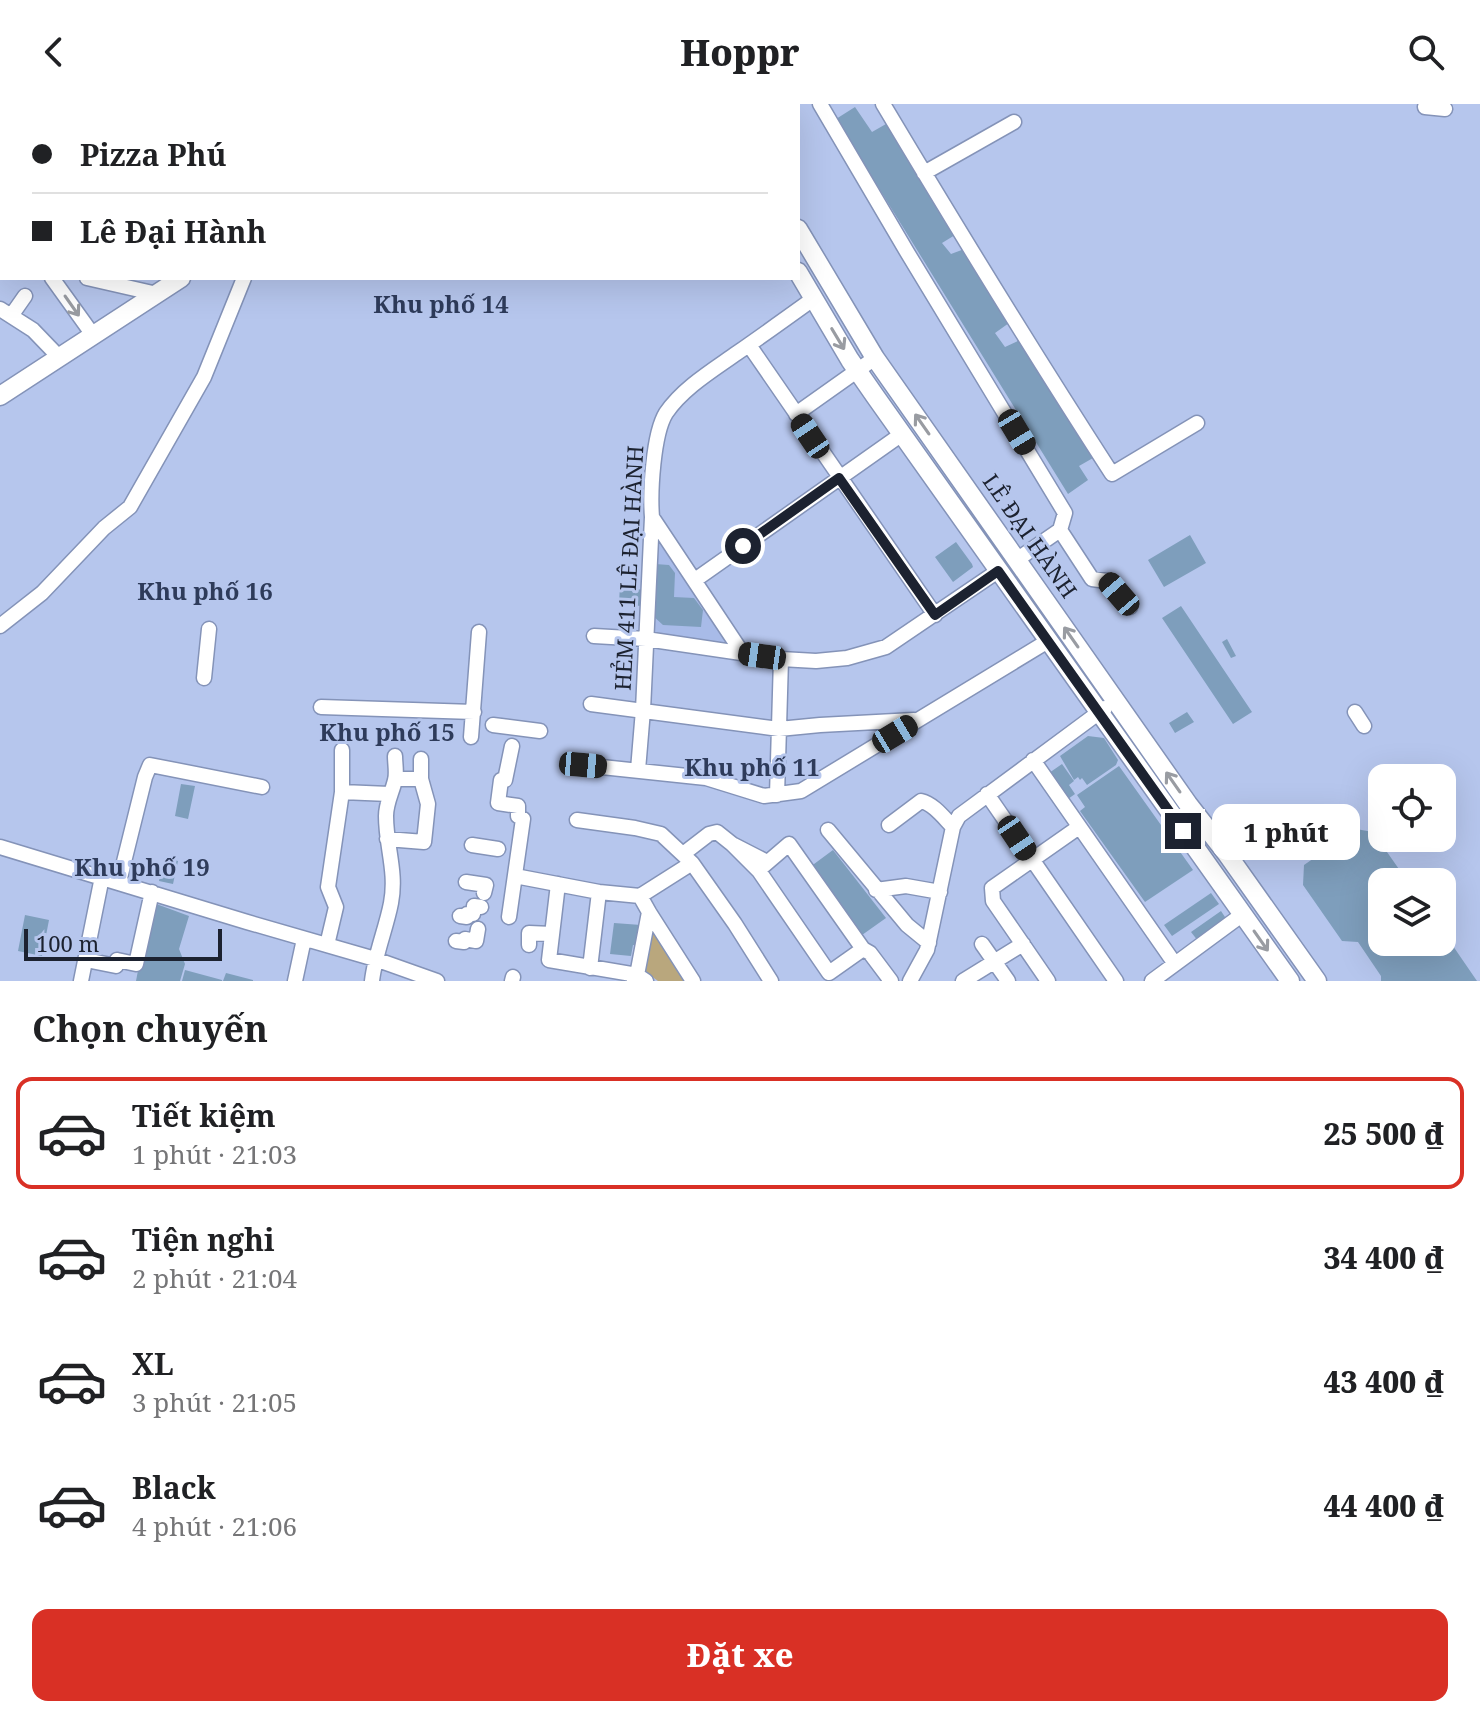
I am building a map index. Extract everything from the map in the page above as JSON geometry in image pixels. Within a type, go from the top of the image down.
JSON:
[{"type":"main road","name":"LÊ ĐẠI HÀNH","points":[[800,232],[875,358],[1188,804],[1317,981]]},
{"type":"main road","name":"LÊ ĐẠI HÀNH","points":[[800,276],[857,370],[1290,981]]},
{"type":"main road","points":[[0,396],[178,280]]},
{"type":"main road","points":[[998,571],[1018,559]]},
{"type":"street","points":[[820,104],[1065,513],[1060,530],[1018,559]]},
{"type":"street","points":[[883,104],[1112,474],[1197,423]]},
{"type":"street","points":[[1425,107],[1445,109]]},
{"type":"street","points":[[924,173],[1014,122]]},
{"type":"street","points":[[53,280],[93,335]]},
{"type":"street","points":[[96,280],[157,294]]},
{"type":"street","points":[[0,626],[42,593],[104,528],[130,507],[204,377],[243,280]]},
{"type":"street","points":[[25,296],[5,312],[33,330],[59,357]]},
{"type":"street","name":"HẺM 411 LÊ ĐẠI HÀNH","points":[[638,770],[651,503],[658,435],[666,413],[685,393],[813,299]]},
{"type":"street","points":[[749,345],[935,615]]},
{"type":"street","points":[[796,414],[875,358]]},
{"type":"street","points":[[695,580],[902,434]]},
{"type":"street","points":[[652,517],[743,654]]},
{"type":"street","points":[[1060,530],[1092,579],[1107,581],[1130,607]]},
{"type":"street","points":[[594,636],[646,639],[781,659],[826,660],[866,654],[886,647],[998,571]]},
{"type":"street","points":[[204,678],[209,629]]},
{"type":"street","points":[[471,737],[479,632]]},
{"type":"street","points":[[583,765],[706,778],[764,796],[801,791],[1048,641]]},
{"type":"street","points":[[777,795],[781,659]]},
{"type":"street","points":[[914,979],[929,943],[953,827],[963,812],[1115,701]]},
{"type":"street","points":[[591,704],[779,729],[919,720]]},
{"type":"street","points":[[321,707],[474,712]]},
{"type":"street","points":[[1355,712],[1364,726]]},
{"type":"street","points":[[493,725],[540,731]]},
{"type":"street","points":[[484,777],[505,780],[512,746]]},
{"type":"street","points":[[327,945],[336,907],[328,887],[342,792],[342,750]]},
{"type":"street","points":[[372,981],[391,902],[394,872],[387,839],[386,812],[396,779],[395,756]]},
{"type":"street","points":[[387,839],[424,842],[428,804],[421,779],[421,759]]},
{"type":"street","points":[[1033,760],[1175,964]]},
{"type":"street","points":[[119,882],[150,765],[262,787]]},
{"type":"street","points":[[396,779],[421,779]]},
{"type":"street","points":[[501,780],[498,803],[518,806],[518,816],[523,819],[509,917]]},
{"type":"street","points":[[342,792],[389,794]]},
{"type":"street","points":[[987,794],[1116,981]]},
{"type":"street","points":[[889,825],[921,801],[934,808],[953,827]]},
{"type":"street","points":[[577,820],[661,834],[688,859],[771,981]]},
{"type":"street","points":[[1048,981],[993,901],[992,888],[1079,827]]},
{"type":"street","points":[[828,830],[907,925],[929,943]]},
{"type":"street","points":[[515,876],[599,892],[640,896],[688,859],[709,834],[717,832],[763,866],[829,973],[863,949]]},
{"type":"street","points":[[763,866],[789,844],[863,949],[870,953],[891,981]]},
{"type":"street","points":[[472,845],[498,849]]},
{"type":"street","points":[[0,847],[375,959],[437,981]]},
{"type":"street","points":[[81,981],[102,877]]},
{"type":"street","points":[[460,916],[473,914],[474,906],[483,900],[486,885],[466,882]]},
{"type":"street","points":[[558,884],[549,960],[639,979],[649,912]]},
{"type":"street","points":[[876,890],[906,886],[940,892]]},
{"type":"street","points":[[86,960],[116,966],[117,960],[136,964],[152,892]]},
{"type":"street","points":[[590,968],[599,892]]},
{"type":"street","points":[[640,896],[693,981]]},
{"type":"street","points":[[1152,981],[1243,914]]},
{"type":"street","points":[[456,941],[476,941],[478,929]]},
{"type":"street","points":[[529,945],[529,933],[552,934]]},
{"type":"street","points":[[295,981],[304,939]]},
{"type":"street","points":[[982,944],[1008,981]]},
{"type":"street","points":[[963,981],[1023,944]]},
{"type":"shaded area","points":[[652,533],[732,645],[649,633]]},
{"type":"shaded area","points":[[652,922],[688,981],[658,981],[643,970]]},
{"type":"building","points":[[855,107],[872,132],[886,124],[955,235],[942,243],[951,254],[967,248],[1009,323],[995,333],[1005,347],[1022,339],[1093,458],[1079,466],[1088,480],[1068,494],[836,119]]},
{"type":"building","points":[[1190,535],[1206,563],[1164,587],[1148,560]]},
{"type":"building","points":[[956,542],[973,567],[953,582],[935,557]]},
{"type":"building","points":[[655,564],[669,565],[675,573],[674,597],[694,598],[703,610],[701,627],[663,625],[652,615]]},
{"type":"building","points":[[620,583],[634,584],[634,589],[645,590],[644,606],[619,605]]},
{"type":"building","points":[[1181,606],[1252,712],[1233,724],[1162,618]]},
{"type":"building","points":[[1227,639],[1236,656],[1231,658],[1222,642]]},
{"type":"building","points":[[1187,712],[1194,722],[1175,733],[1169,723]]},
{"type":"building","points":[[1088,736],[1104,738],[1118,760],[1116,765],[1087,785],[1082,778],[1074,780],[1060,756]]},
{"type":"building","points":[[1062,764],[1074,781],[1069,785],[1075,794],[1068,799],[1049,773]]},
{"type":"building","points":[[1119,766],[1193,870],[1145,902],[1080,811],[1085,807],[1077,795]]},
{"type":"building","points":[[181,784],[195,786],[188,819],[175,816]]},
{"type":"building","points":[[1356,829],[1368,831],[1368,852],[1387,852],[1398,868],[1368,868],[1368,956],[1456,956],[1456,950],[1477,981],[1381,981],[1381,976],[1358,942],[1342,941],[1303,885],[1304,865]]},
{"type":"building","points":[[833,850],[886,918],[862,935],[810,867]]},
{"type":"building","points":[[164,858],[178,861],[173,884],[159,881]]},
{"type":"building","points":[[1211,893],[1219,904],[1172,936],[1164,925]]},
{"type":"building","points":[[151,902],[189,916],[179,949],[185,964],[180,981],[136,981]]},
{"type":"building","points":[[1221,911],[1227,920],[1198,941],[1191,932]]},
{"type":"building","points":[[25,915],[49,920],[42,956],[18,951]]},
{"type":"building","points":[[614,923],[641,925],[639,946],[633,945],[631,956],[610,954]]},
{"type":"building","points":[[185,970],[222,980],[222,981],[182,981]]},
{"type":"building","points":[[226,973],[253,980],[253,981],[223,981]]},
{"type":"district","name":"Khu phố 14","points":[[441,305]]},
{"type":"district","name":"Khu phố 16","points":[[205,592]]},
{"type":"district","name":"Khu phố 15","points":[[387,733]]},
{"type":"district","name":"Khu phố 11","points":[[752,768]]},
{"type":"district","name":"Khu phố 19","points":[[142,868]]},
{"type":"route","points":[[743,546],[839,478],[935,615],[998,571],[1183,831]]}]
